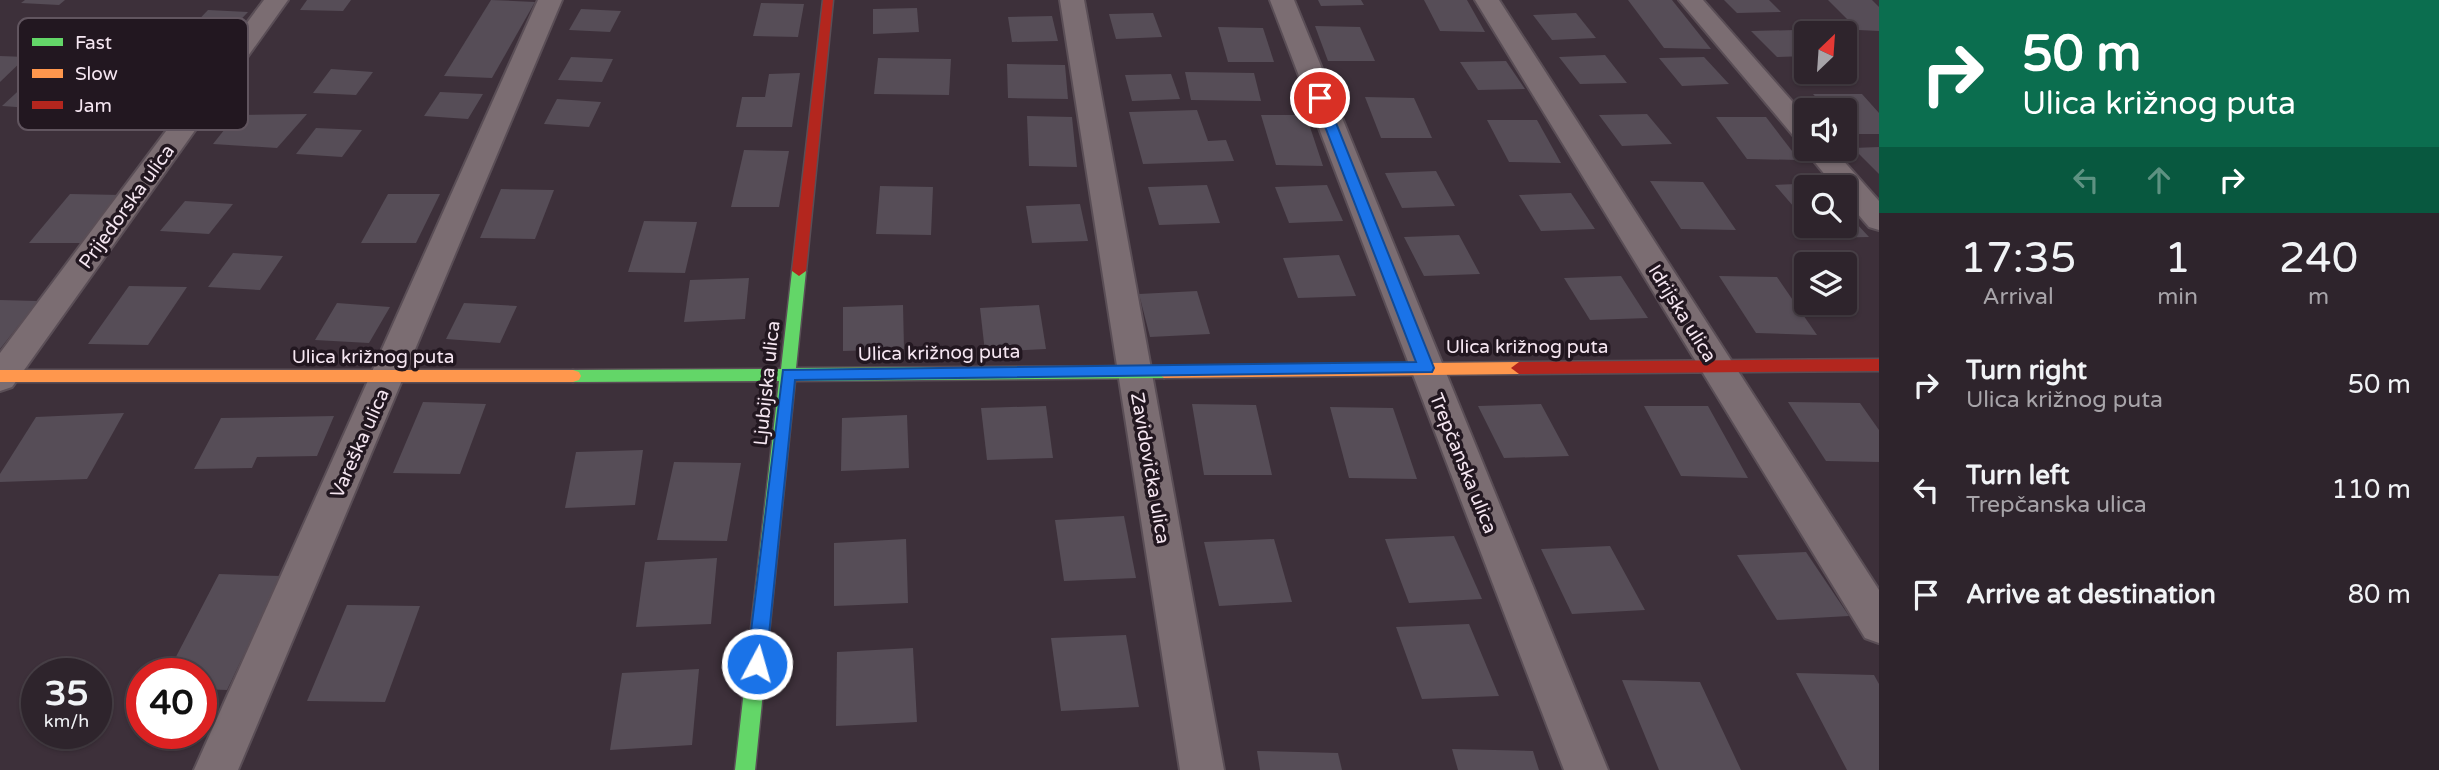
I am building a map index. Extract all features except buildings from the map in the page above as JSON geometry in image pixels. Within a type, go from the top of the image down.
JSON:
[{"type":"street","name":"Prijedorska ulica","points":[[248,38],[276,0]]},
{"type":"street","name":"Vareška ulica","points":[[216,770],[550,0]]},
{"type":"street","name":"Ljubijska ulica","points":[[745,770],[828,0]]},
{"type":"street","name":"Zavidovička ulica","points":[[1072,0],[1202,770]]},
{"type":"street","name":"Trepčanska ulica","points":[[1282,0],[1586,770]]},
{"type":"street","name":"Idrijska ulica","points":[[1487,0],[1879,625]]},
{"type":"street","points":[[1691,0],[1794,120]]},
{"type":"street","name":"Prijedorska ulica","points":[[1,377],[181,130]]},
{"type":"street","points":[[1828,161],[1879,220]]},
{"type":"street","name":"Ulica križnog puta","points":[[1,377],[388,377],[1879,365]]},
{"type":"traffic: fast","points":[[745,770],[799,271]]},
{"type":"traffic: fast","points":[[573,376],[1164,372]]},
{"type":"traffic: slow","points":[[1164,372],[1519,368]]},
{"type":"traffic: slow","points":[[0,376],[573,376]]},
{"type":"traffic: jam","points":[[799,271],[828,0]]},
{"type":"traffic: jam","points":[[1519,368],[1879,365]]},
{"type":"route","points":[[757,664],[788,374],[1426,368],[1320,98]]}]
